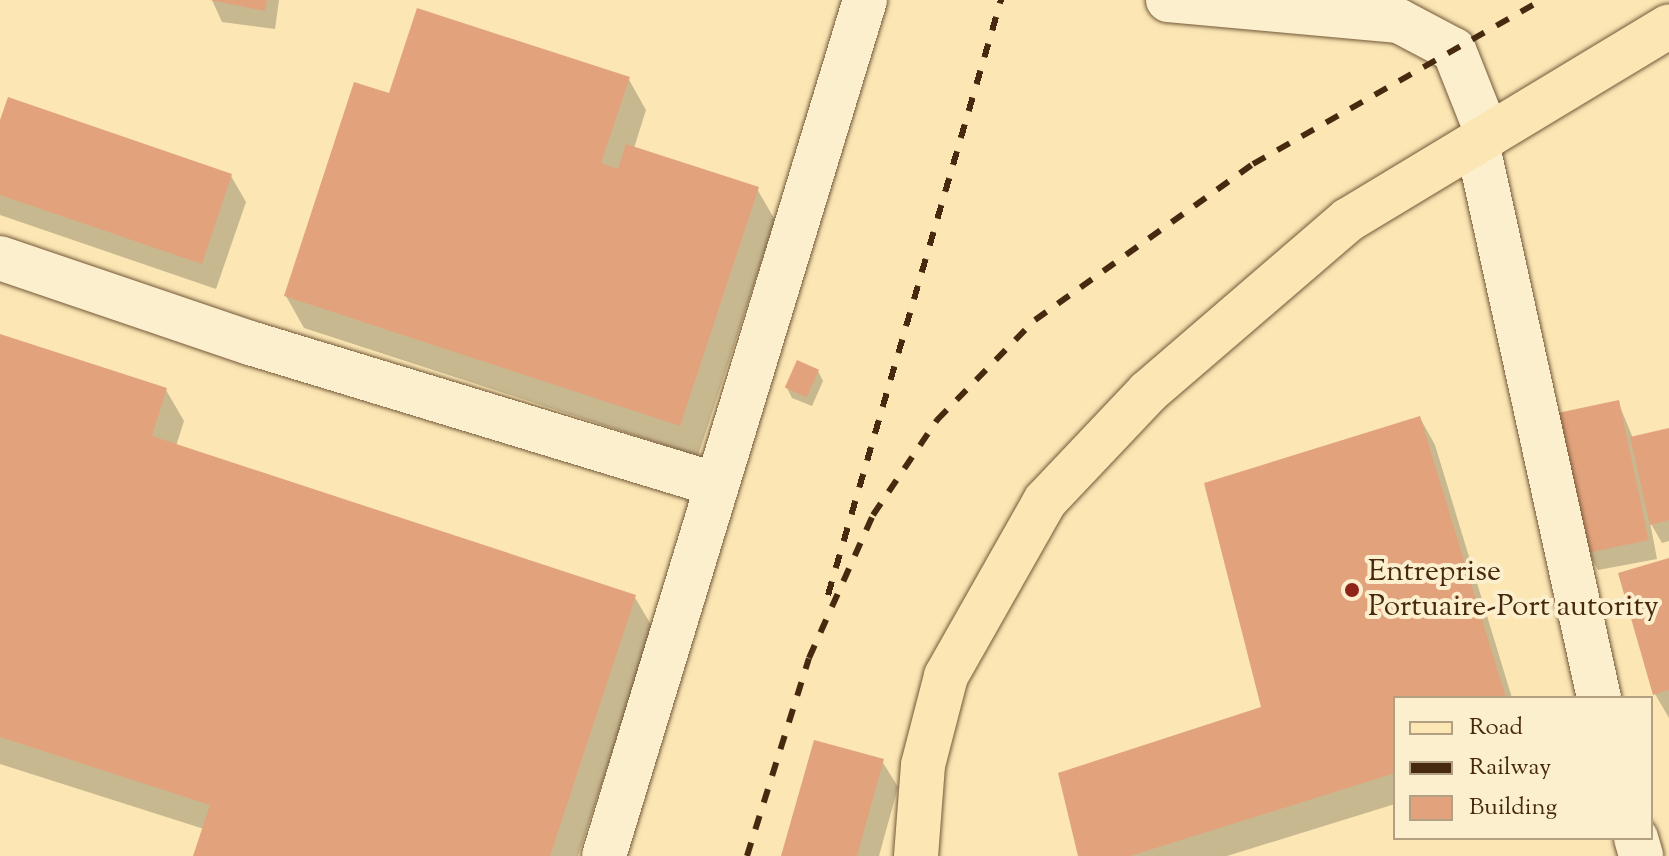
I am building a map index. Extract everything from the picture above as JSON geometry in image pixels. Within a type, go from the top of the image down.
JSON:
[{"type":"main road","points":[[916,856],[923,765],[946,676],[1045,501],[1148,392],[1348,220],[1654,35]]},
{"type":"street","points":[[604,856],[865,0]]},
{"type":"street","points":[[1168,0],[1399,21],[1454,50],[1482,139],[1599,696]]},
{"type":"street","points":[[0,258],[250,343],[717,485]]},
{"type":"building","points":[[210,0],[267,0],[265,11]]},
{"type":"building","points":[[417,8],[630,77],[601,163],[618,169],[626,144],[759,187],[680,426],[284,296],[354,82],[389,93]]},
{"type":"building","points":[[8,97],[232,174],[202,264],[0,195],[0,120]]},
{"type":"building","points":[[0,334],[167,388],[152,436],[636,595],[550,856],[193,856],[210,805],[0,737]]},
{"type":"building","points":[[797,360],[819,370],[807,397],[785,387]]},
{"type":"building","points":[[1619,400],[1649,540],[1586,553],[1556,413]]},
{"type":"building","name":"Entreprise Portuaire-Port autority","points":[[1420,416],[1505,696],[1393,696],[1393,774],[1130,856],[1078,856],[1058,773],[1261,707],[1204,483]]},
{"type":"building","points":[[1669,428],[1669,520],[1650,525],[1630,437]]},
{"type":"building","points":[[1669,558],[1669,690],[1653,695],[1618,573]]},
{"type":"building","points":[[814,740],[884,759],[857,856],[781,856]]},
{"type":"railway","points":[[828,595],[1001,0]]},
{"type":"railway","points":[[747,856],[809,658],[873,515],[937,420],[1035,320],[1253,164],[1542,0]]},
{"type":"place","name":"Entreprise Portuaire-Port autority","points":[[1352,590]]}]
